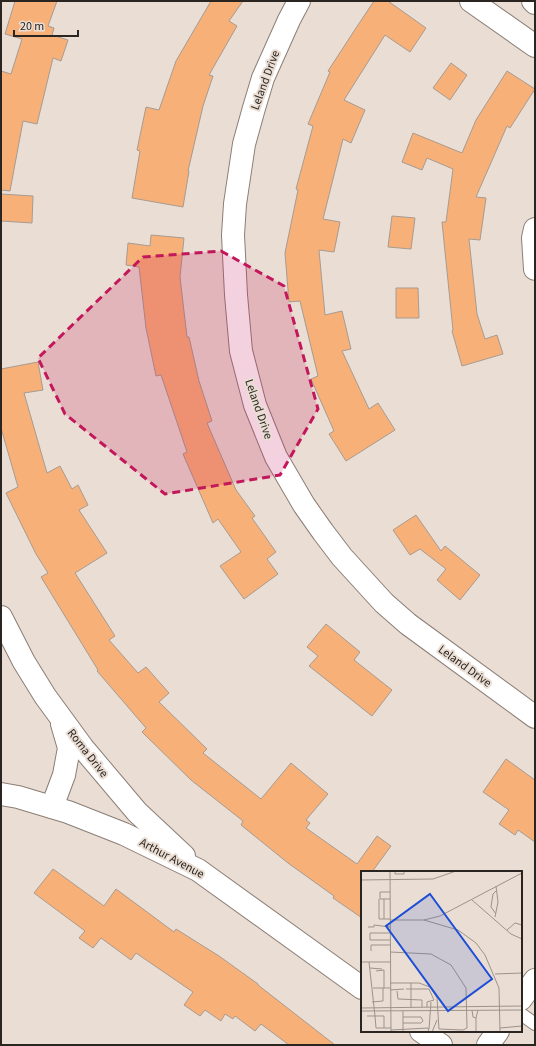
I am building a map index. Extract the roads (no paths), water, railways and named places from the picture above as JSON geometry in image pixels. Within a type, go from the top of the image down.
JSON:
[{"type":"street","name":"Leland Drive","points":[[299,1],[288,20],[263,78],[244,144],[235,204],[233,235],[241,351],[255,405],[276,457],[304,505],[342,557],[384,603],[408,624],[535,716]]},
{"type":"street","points":[[471,1],[535,46]]},
{"type":"street","points":[[535,229],[535,269]]},
{"type":"street","name":"Roma Drive","points":[[1,617],[24,662],[45,696],[59,715],[137,812],[198,870]]},
{"type":"street","points":[[52,807],[64,775],[69,748],[59,715]]},
{"type":"street","name":"Arthur Avenue","points":[[1,794],[18,797],[52,807],[124,834],[198,870],[361,987]]},
{"type":"street","points":[[522,998],[535,980]]},
{"type":"street","points":[[422,1032],[440,1045]]},
{"type":"street","points":[[488,1045],[497,1032]]},
{"type":"lane","points":[[522,1015],[535,1024]]}]
